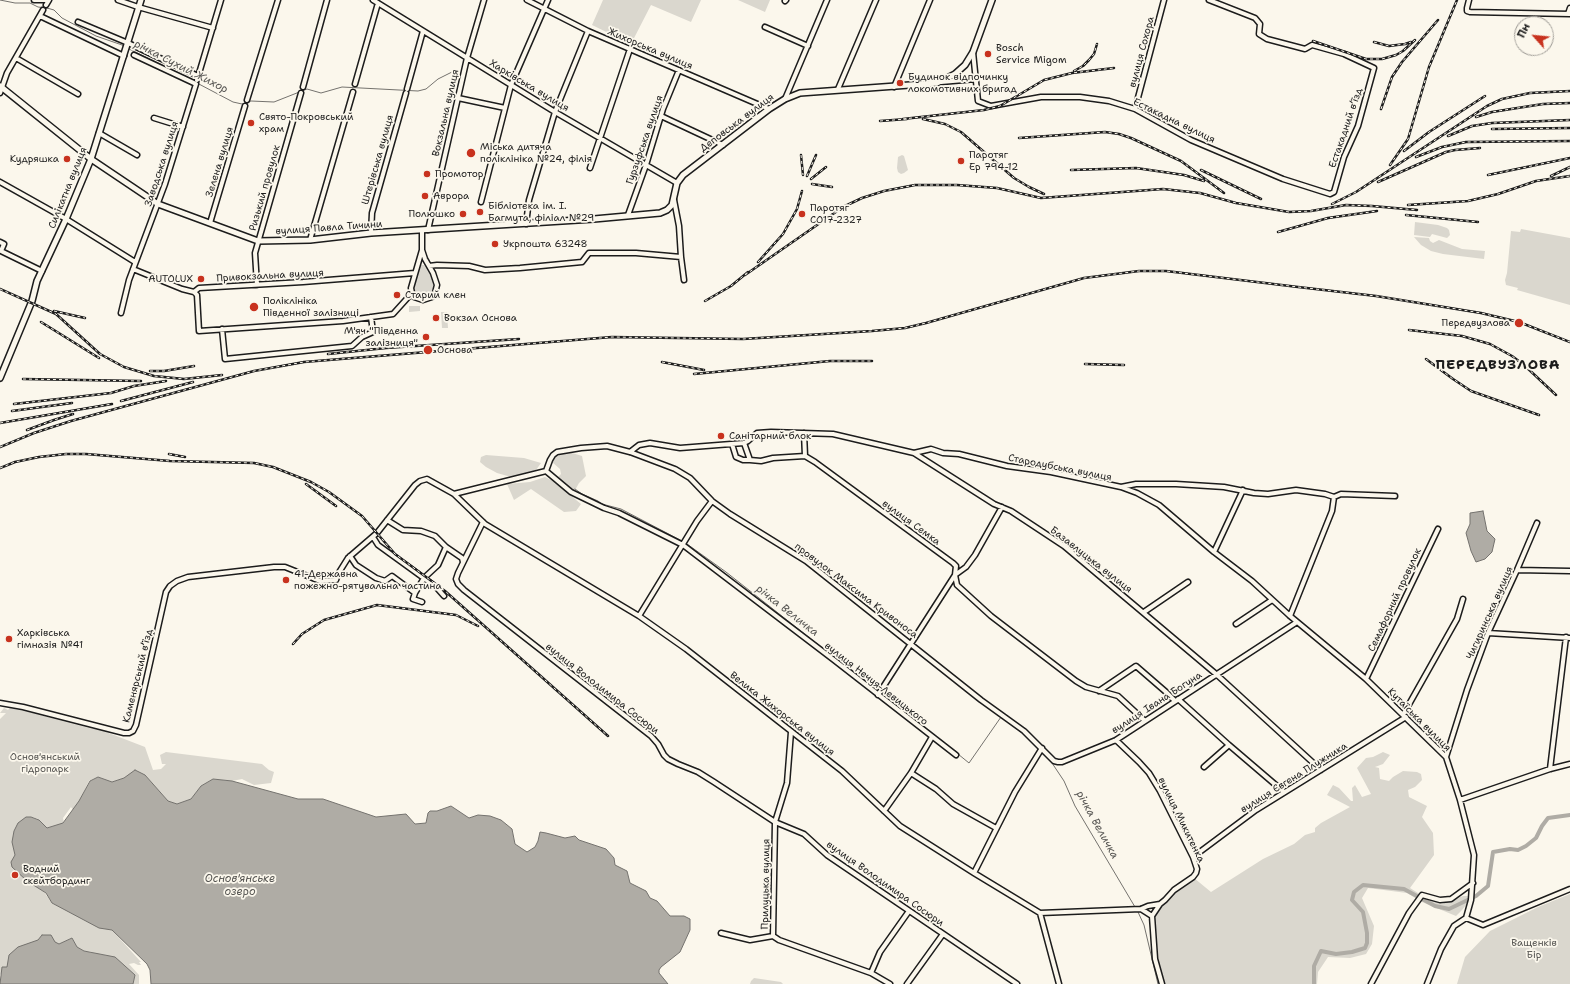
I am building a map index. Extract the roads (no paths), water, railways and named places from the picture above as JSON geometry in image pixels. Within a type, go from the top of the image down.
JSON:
[{"type":"main road","name":"Силікатна вулиця","points":[[0,378],[30,306],[36,284],[92,158],[141,0]]},
{"type":"main road","points":[[937,83],[955,74],[965,65],[973,52],[992,0]]},
{"type":"main road","name":"Деповська вулиця","points":[[674,200],[678,183],[683,175],[769,109],[785,99],[800,93],[838,89],[894,87],[937,83]]},
{"type":"main road","name":"вулиця Павла Тичини","points":[[1,89],[92,158],[158,204],[258,241],[310,240],[371,233],[526,224],[660,213],[667,210],[672,205],[674,200]]},
{"type":"street","points":[[34,0],[47,2]]},
{"type":"street","points":[[118,0],[138,8],[213,28]]},
{"type":"street","points":[[78,22],[198,78],[221,0]]},
{"type":"street","points":[[247,100],[278,0]]},
{"type":"street","points":[[302,87],[328,0]]},
{"type":"street","name":"Харківська вулиця","points":[[373,0],[555,112],[678,183]]},
{"type":"street","name":"Вокзальна вулиця","points":[[425,230],[467,58],[483,0]]},
{"type":"street","name":"Жихорська вулиця","points":[[526,0],[588,31],[769,109]]},
{"type":"street","points":[[481,202],[511,84],[548,0]]},
{"type":"street","points":[[785,99],[827,0]]},
{"type":"street","points":[[838,89],[876,0]]},
{"type":"street","points":[[894,87],[930,0]]},
{"type":"street","name":"вулиця Сохора","points":[[1135,109],[1164,0]]},
{"type":"street","name":"Естакадний в’їзд","points":[[1209,0],[1255,18],[1260,24],[1259,34],[1267,39],[1305,49],[1312,45],[1344,54],[1374,68],[1358,126],[1344,157],[1334,192]]},
{"type":"street","points":[[1469,0],[1467,11],[1470,12],[1569,14],[1570,8]]},
{"type":"street","points":[[355,84],[378,3]]},
{"type":"street","points":[[1,89],[7,73],[43,10]]},
{"type":"street","points":[[40,16],[124,56]]},
{"type":"street","points":[[766,27],[808,46]]},
{"type":"street","name":"Штерівська вулиця","points":[[371,233],[372,213],[423,31]]},
{"type":"street","points":[[526,224],[529,200],[555,112],[588,31]]},
{"type":"street","points":[[590,168],[630,49]]},
{"type":"street","name":"Естакадна вулиця","points":[[973,52],[978,101],[991,106],[1041,97],[1080,97],[1109,101],[1135,109],[1191,140],[1283,179],[1330,194],[1334,192]]},
{"type":"street","name":"Заводська вулиця","points":[[121,313],[128,280],[158,204],[196,84],[134,55]]},
{"type":"street","points":[[16,58],[78,94]]},
{"type":"street","name":"Гурзуфська вулиця","points":[[628,215],[646,165],[661,116],[679,70]]},
{"type":"street","points":[[937,83],[976,79]]},
{"type":"street","name":"Ризький провулок","points":[[257,285],[255,254],[301,92]]},
{"type":"street","points":[[310,240],[353,92]]},
{"type":"street","points":[[458,98],[505,108]]},
{"type":"street","name":"Зелена вулиця","points":[[210,223],[246,106]]},
{"type":"street","points":[[661,116],[723,145]]},
{"type":"street","points":[[154,118],[183,127]]},
{"type":"street","points":[[99,133],[137,155]]},
{"type":"street","points":[[0,182],[66,219],[135,262]]},
{"type":"street","name":"Деповська вулиця","points":[[674,200],[679,226],[684,280]]},
{"type":"street","points":[[422,250],[436,282],[435,293],[430,299],[423,300],[417,299],[410,288],[422,250],[425,230]]},
{"type":"street","points":[[0,242],[4,244],[1,251],[42,271]]},
{"type":"street","points":[[429,266],[470,266],[485,270],[520,268],[582,262],[589,253],[636,253],[681,257]]},
{"type":"street","points":[[133,269],[182,289],[194,292],[197,295],[199,331],[342,321],[393,314],[412,293]]},
{"type":"street","name":"Привокзальна вулиця","points":[[194,292],[198,288],[414,273]]},
{"type":"street","points":[[222,329],[226,359],[352,346],[362,336],[373,332],[371,317]]},
{"type":"street","name":"Базавлуцька вулиця","points":[[744,443],[757,433],[764,432],[833,434],[914,454],[994,504],[1012,511],[1064,546],[1216,674],[1321,770]]},
{"type":"street","points":[[732,444],[736,457],[743,460],[761,462],[773,458],[805,456],[804,433]]},
{"type":"street","points":[[630,452],[639,445],[650,443],[680,448],[744,443],[750,460]]},
{"type":"street","name":"провулок Максима Кривоноса","points":[[546,471],[550,460],[557,452],[607,446],[630,452],[675,469],[690,478],[712,501],[730,514],[806,561],[981,700],[1024,731],[1042,748]]},
{"type":"street","name":"Стародубська вулиця","points":[[914,454],[931,449],[943,453],[959,454],[1007,466],[1051,472],[1120,488],[1136,484],[1176,484],[1224,487],[1261,494],[1296,490],[1320,493],[1334,498],[1341,494],[1395,496]]},
{"type":"street","name":"вулиця Семка","points":[[805,456],[953,563],[956,566],[955,575],[957,585],[991,616],[1076,682],[1086,687],[1118,696],[1145,721]]},
{"type":"street","points":[[454,494],[546,471]]},
{"type":"street","name":"вулиця Нечуя-Левицького","points":[[546,471],[571,492],[604,508],[619,513],[683,546],[956,755]]},
{"type":"street","name":"Велика Жихорська вулиця","points":[[170,586],[177,581],[188,577],[274,567],[285,567],[320,581],[336,580],[338,574],[350,556],[372,537],[415,485],[420,480],[427,479],[454,494],[483,522],[639,616],[686,649],[842,771],[900,826],[1040,913]]},
{"type":"street","name":"Кутаїська вулиця","points":[[1120,488],[1137,493],[1159,505],[1214,552],[1252,580],[1290,616],[1366,678],[1446,757],[1460,800],[1474,855],[1471,900],[1466,918]]},
{"type":"street","points":[[1214,552],[1243,490]]},
{"type":"street","points":[[1290,616],[1332,511],[1334,498]]},
{"type":"street","points":[[639,616],[697,521],[712,501]]},
{"type":"street","points":[[878,695],[955,575],[966,567],[976,554],[1002,507]]},
{"type":"street","points":[[387,520],[403,530],[421,530],[435,536],[446,547],[462,558],[463,563]]},
{"type":"street","points":[[463,563],[483,522]]},
{"type":"street","name":"Чигиринська вулиця","points":[[1446,757],[1467,690],[1488,633],[1537,523]]},
{"type":"street","name":"Семафорний провулок","points":[[1366,678],[1438,529]]},
{"type":"street","points":[[372,537],[378,545],[436,587],[444,596]]},
{"type":"street","points":[[422,602],[413,599],[415,594],[424,578],[438,565],[446,547]]},
{"type":"street","points":[[350,556],[356,565],[376,578],[385,581],[392,576],[415,594]]},
{"type":"street","name":"вулиця Володимира Сосюри","points":[[463,563],[456,579],[458,584],[464,590],[651,736],[668,759],[698,772],[776,822],[804,834],[827,855],[1017,984]]},
{"type":"street","points":[[1517,570],[1570,572]]},
{"type":"street","points":[[1144,612],[1188,582]]},
{"type":"street","name":"Каменярський в’їзд","points":[[0,704],[23,707],[124,733],[133,731],[136,725],[166,592],[170,586]]},
{"type":"street","points":[[1405,716],[1457,620],[1463,599]]},
{"type":"street","points":[[1236,624],[1272,600]]},
{"type":"street","name":"вулиця Івана Богуна","points":[[1042,748],[1054,761],[1062,762],[1116,740],[1297,622]]},
{"type":"street","points":[[1488,633],[1568,637],[1550,769]]},
{"type":"street","points":[[1099,691],[1136,666],[1284,792]]},
{"type":"street","name":"вулиця Євгена Плужника","points":[[1193,857],[1256,810],[1405,716]]},
{"type":"street","name":"Прилуцька вулиця","points":[[791,732],[787,782],[776,822],[773,936],[779,940],[871,973],[890,984]]},
{"type":"street","points":[[884,811],[911,774],[932,737]]},
{"type":"street","name":"вулиця Микитенка","points":[[1116,740],[1139,762],[1160,791],[1193,857],[1197,869],[1193,877],[1174,890],[1160,904]]},
{"type":"street","points":[[1204,767],[1228,745]]},
{"type":"street","points":[[974,873],[1015,792],[1042,748]]},
{"type":"street","points":[[1460,800],[1550,769],[1570,764]]},
{"type":"street","points":[[911,774],[936,789],[953,804],[996,828]]},
{"type":"street","points":[[1371,984],[1409,912],[1422,896],[1440,900],[1451,899],[1472,883]]},
{"type":"street","points":[[1428,984],[1441,950],[1454,926],[1466,918],[1483,925],[1570,889]]},
{"type":"street","points":[[1059,984],[1040,913],[1141,909],[1160,904]]},
{"type":"street","points":[[1160,904],[1152,916],[1155,959],[1162,984]]},
{"type":"street","points":[[1141,909],[1152,916]]},
{"type":"street","points":[[871,973],[880,952],[910,911]]},
{"type":"street","points":[[721,933],[750,940],[773,936]]},
{"type":"street","points":[[907,984],[943,934]]},
{"type":"water","points":[[1483,511],[1487,531],[1495,539],[1492,552],[1485,559],[1476,562],[1466,533],[1470,524],[1470,513]]},
{"type":"water","name":"Основ'янське озеро","points":[[135,770],[145,775],[168,801],[177,804],[191,799],[201,786],[213,779],[232,781],[298,799],[323,799],[376,817],[406,814],[415,824],[426,823],[428,813],[430,811],[437,811],[451,806],[469,818],[478,815],[490,816],[501,820],[512,829],[515,844],[527,852],[535,847],[540,832],[565,838],[575,836],[579,840],[606,849],[614,858],[615,865],[627,871],[630,883],[646,891],[650,898],[657,901],[670,916],[684,916],[690,919],[690,930],[680,952],[659,970],[659,973],[668,984],[151,984],[150,970],[147,964],[112,930],[99,928],[52,903],[46,893],[27,881],[12,867],[11,862],[15,855],[12,842],[14,831],[18,823],[26,817],[39,820],[47,828],[63,823],[79,801],[90,781],[98,777],[112,782],[124,778]]},
{"type":"water","points":[[42,935],[51,935],[55,942],[59,944],[72,938],[77,947],[84,951],[115,957],[135,975],[133,984],[0,984],[2,967],[7,967],[9,955],[18,947],[38,940]]},
{"type":"waterway","name":"річка Сухий Жихор","points":[[0,0],[15,3],[30,3],[38,7],[54,10],[62,18],[96,36],[125,46]]},
{"type":"waterway","name":"річка Сухий Жихор","points":[[127,48],[193,80]]},
{"type":"waterway","name":"річка Сухий Жихор","points":[[197,83],[233,102],[242,104],[251,101],[274,102],[307,89],[321,93],[342,87],[418,91],[426,89],[438,79],[452,72]]},
{"type":"waterway","name":"річка Величка","points":[[575,489],[602,504],[621,509],[682,541]]},
{"type":"waterway","name":"річка Величка","points":[[687,544],[726,572],[877,691]]},
{"type":"waterway","name":"річка Величка","points":[[892,703],[919,724]]},
{"type":"waterway","name":"річка Величка","points":[[958,754],[969,763],[1001,717]]},
{"type":"waterway","name":"річка Величка","points":[[1009,723],[1026,736]]},
{"type":"waterway","name":"річка Величка","points":[[1042,752],[1050,760],[1064,781],[1075,806],[1135,907]]},
{"type":"waterway","points":[[1314,984],[1314,966],[1321,951],[1336,954],[1352,952],[1365,948],[1367,943],[1367,933],[1363,912],[1352,900],[1354,892],[1363,885],[1404,889],[1435,906],[1449,909],[1476,896],[1488,886],[1493,852],[1510,849],[1518,850],[1536,838],[1548,818],[1570,815]]},
{"type":"waterway","name":"річка Величка","points":[[1138,912],[1144,925],[1158,984]]},
{"type":"railway","points":[[1390,165],[1408,139],[1429,67],[1457,0]]},
{"type":"railway","points":[[1381,109],[1392,77],[1402,62],[1438,20]]},
{"type":"railway","points":[[1313,41],[1366,59],[1382,59],[1396,55],[1403,51],[1415,40]]},
{"type":"railway","points":[[1374,42],[1389,46],[1411,42]]},
{"type":"railway","points":[[1074,71],[1083,66],[1089,60],[1094,54],[1097,44]]},
{"type":"railway","points":[[903,119],[984,110],[1000,106],[1044,80],[1072,73],[1114,68]]},
{"type":"railway","points":[[1332,204],[1356,192],[1487,106],[1502,99],[1530,93],[1570,91]]},
{"type":"railway","points":[[1404,151],[1429,132],[1485,96]]},
{"type":"railway","points":[[1476,117],[1492,112],[1543,104],[1570,103]]},
{"type":"railway","points":[[880,121],[907,119]]},
{"type":"railway","points":[[923,119],[945,124],[961,132],[1014,178],[1044,194]]},
{"type":"railway","points":[[1448,136],[1472,126],[1492,123],[1570,120]]},
{"type":"railway","points":[[1492,129],[1570,128]]},
{"type":"railway","points":[[1019,138],[1105,132],[1119,134],[1181,161],[1224,193]]},
{"type":"railway","points":[[1416,157],[1442,147],[1466,142],[1570,141]]},
{"type":"railway","points":[[1378,182],[1446,152],[1480,148]]},
{"type":"railway","points":[[801,155],[803,175]]},
{"type":"railway","points":[[807,176],[816,155]]},
{"type":"railway","points":[[1488,175],[1570,158]]},
{"type":"railway","points":[[811,179],[826,167]]},
{"type":"railway","points":[[1551,176],[1570,167]]},
{"type":"railway","points":[[1071,170],[1136,168],[1184,175],[1204,181]]},
{"type":"railway","points":[[1201,170],[1261,199]]},
{"type":"railway","points":[[1408,205],[1468,201],[1498,194],[1536,181],[1570,176]]},
{"type":"railway","points":[[812,184],[832,187]]},
{"type":"railway","points":[[745,275],[843,207],[862,198],[884,191],[915,185],[957,185],[997,188],[1041,198],[1163,189],[1200,193],[1236,203],[1289,212],[1311,211],[1346,205],[1417,210]]},
{"type":"railway","points":[[758,262],[783,234],[797,209],[802,191]]},
{"type":"railway","points":[[1278,232],[1328,218],[1377,211]]},
{"type":"railway","points":[[1406,215],[1478,222]]},
{"type":"railway","points":[[0,447],[34,433],[71,421],[254,371],[304,362],[612,337],[743,339],[905,328],[1084,278],[1139,271],[1166,271],[1376,296],[1481,313],[1519,322],[1570,342]]},
{"type":"railway","points":[[705,301],[731,286],[748,272]]},
{"type":"railway","points":[[0,289],[56,314],[100,354],[124,367],[154,376],[184,379],[222,375]]},
{"type":"railway","points":[[54,311],[85,318]]},
{"type":"railway","points":[[41,322],[99,358]]},
{"type":"railway","points":[[1409,330],[1462,336],[1490,344],[1512,356],[1524,365],[1556,395]]},
{"type":"railway","points":[[328,354],[386,348],[519,339]]},
{"type":"railway","points":[[1426,359],[1471,391],[1539,415]]},
{"type":"railway","points":[[694,374],[830,361],[872,361]]},
{"type":"railway","points":[[662,362],[704,370]]},
{"type":"railway","points":[[1085,364],[1124,365]]},
{"type":"railway","points":[[150,371],[164,371],[194,366]]},
{"type":"railway","points":[[23,379],[141,381]]},
{"type":"railway","points":[[14,404],[111,393],[134,386],[166,381]]},
{"type":"railway","points":[[121,401],[193,382]]},
{"type":"railway","points":[[12,411],[72,403]]},
{"type":"railway","points":[[0,423],[112,404]]},
{"type":"railway","points":[[27,430],[73,414]]},
{"type":"railway","points":[[0,468],[15,462],[39,457],[66,454],[86,454],[170,461],[254,463],[273,467],[311,482],[329,492],[362,516],[395,554],[445,591],[608,736]]},
{"type":"railway","points":[[169,454],[185,457]]},
{"type":"railway","points":[[306,484],[336,506]]},
{"type":"railway","points":[[293,644],[302,634],[324,620],[377,605],[456,615],[478,626]]},
{"type":"place","name":"Bosch Service Migom","points":[[988,54]]},
{"type":"place","name":"Будинок відпочинку локомотивних бригад","points":[[900,83]]},
{"type":"place","name":"Свято-Покровський храм","points":[[251,123]]},
{"type":"place","name":"Міська дитяча поліклініка №24, філія","points":[[471,153]]},
{"type":"place","name":"Кудряшка","points":[[67,159]]},
{"type":"place","name":"Паротяг Ер 794-12","points":[[961,161]]},
{"type":"place","name":"Промотор","points":[[427,174]]},
{"type":"place","name":"Аврора","points":[[425,196]]},
{"type":"place","name":"Бібліотека ім. І. Багмута, філіал №29","points":[[480,212]]},
{"type":"place","name":"Полюшко","points":[[463,214]]},
{"type":"place","name":"Паротяг СО17-2327","points":[[802,214]]},
{"type":"place","name":"Укрпошта 63248","points":[[495,244]]},
{"type":"place","name":"AUTOLUX","points":[[201,279]]},
{"type":"place","name":"Старий клен","points":[[397,295]]},
{"type":"place","name":"Поліклініка Південної залізниці","points":[[254,307]]},
{"type":"place","name":"Вокзал Основа","points":[[436,318]]},
{"type":"place","name":"Передвузлова","points":[[1519,323]]},
{"type":"place","name":"М'яч \"Південна залізниця\"","points":[[426,337]]},
{"type":"place","name":"Основа","points":[[428,350]]},
{"type":"place","name":"Санітарний блок","points":[[721,436]]},
{"type":"place","name":"41-Державна пожежно-рятувальна частина","points":[[286,580]]},
{"type":"place","name":"Харківська гімназія №41","points":[[9,639]]},
{"type":"place","name":"Водний скейтбординг","points":[[15,875]]},
{"type":"district","name":"ПЕРЕДВУЗЛОВА","points":[[1498,365]]},
{"type":"park label","name":"Основ'янський гідропарк","points":[[45,762]]},
{"type":"park label","name":"Ващенків Бір","points":[[1534,948]]}]
